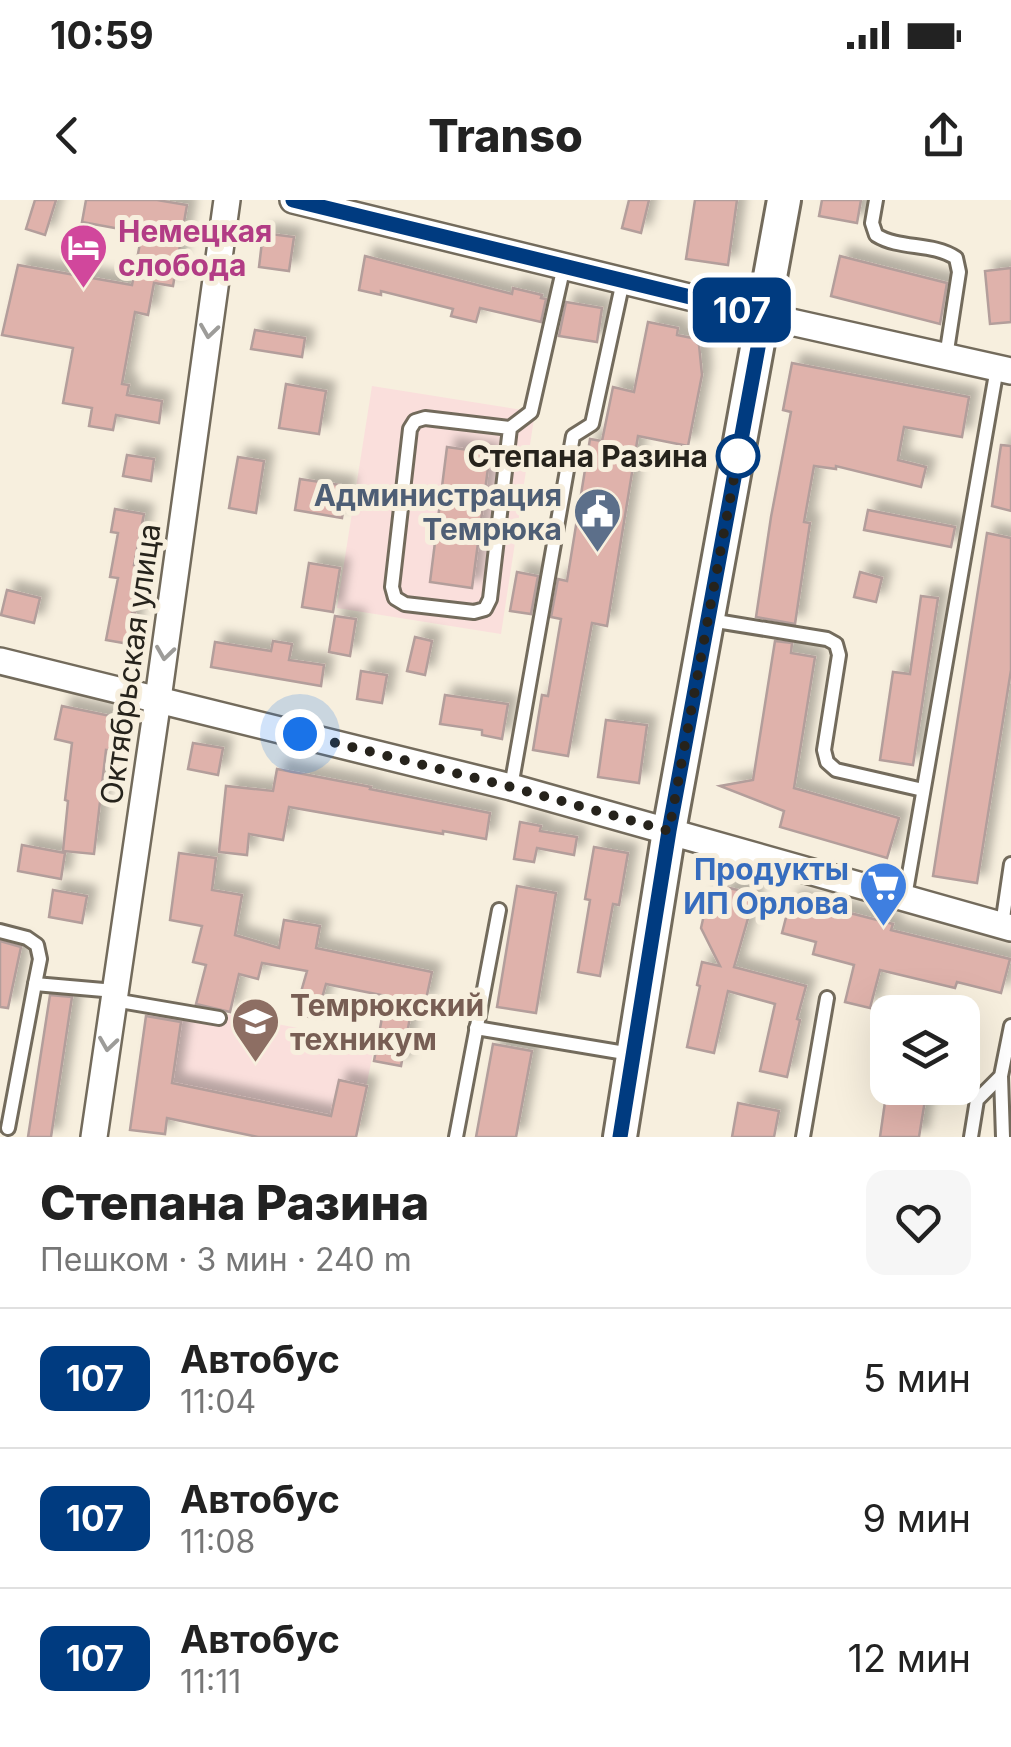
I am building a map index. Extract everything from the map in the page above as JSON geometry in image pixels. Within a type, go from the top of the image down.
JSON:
[{"type":"street","name":"Октябрьская улица","points":[[94,1137],[228,200]]},
{"type":"street","points":[[293,200],[1004,370]]},
{"type":"street","points":[[620,1137],[669,831],[784,200]]},
{"type":"street","points":[[0,660],[511,787],[1006,926]]},
{"type":"lane","points":[[876,200],[872,223],[876,235],[887,242],[946,251],[956,258],[959,272],[946,356]]},
{"type":"lane","points":[[510,428],[490,599],[485,609],[474,612],[405,604],[395,598],[392,587],[410,429],[416,420],[425,418],[510,428],[531,412],[564,266]]},
{"type":"lane","points":[[511,787],[573,436],[592,424],[623,281]]},
{"type":"lane","points":[[904,897],[1004,370]]},
{"type":"lane","points":[[708,620],[827,639],[836,644],[839,655],[824,750],[827,762],[836,770],[923,790]]},
{"type":"lane","points":[[1006,926],[1011,864]]},
{"type":"lane","points":[[456,1137],[498,910]]},
{"type":"lane","points":[[0,931],[28,938],[37,945],[40,958],[8,1128]]},
{"type":"lane","points":[[35,984],[115,995],[219,1018]]},
{"type":"lane","points":[[803,1137],[827,998]]},
{"type":"lane","points":[[1003,1137],[1001,1076],[1011,1026]]},
{"type":"lane","points":[[476,1028],[634,1054]]},
{"type":"lane","points":[[970,1137],[977,1100],[1001,1076]]},
{"type":"shaded area","points":[[372,386],[535,412],[501,634],[337,608]]},
{"type":"shaded area","name":"Темрюкский техникум","points":[[149,999],[375,1043],[356,1137],[258,1137],[168,1118],[165,1134],[130,1130]]},
{"type":"building","points":[[35,200],[56,200],[45,235],[26,229]]},
{"type":"building","points":[[86,200],[157,200],[187,205],[173,286],[154,283],[148,315],[135,312],[122,384],[129,385],[127,395],[162,401],[159,423],[116,415],[113,430],[89,426],[92,408],[63,403],[73,348],[2,335],[18,265],[132,285],[142,233],[82,222]]},
{"type":"building","points":[[629,200],[649,200],[641,233],[622,228]]},
{"type":"building","points":[[695,200],[737,200],[728,265],[686,259]]},
{"type":"building","points":[[822,200],[861,200],[857,223],[819,216]]},
{"type":"building","points":[[263,233],[294,237],[289,271],[259,267]]},
{"type":"building","points":[[365,256],[512,294],[513,288],[542,295],[546,299],[541,322],[480,308],[476,322],[451,316],[453,309],[381,291],[381,295],[359,290]]},
{"type":"building","points":[[840,256],[947,283],[940,324],[831,296]]},
{"type":"building","points":[[1011,268],[1011,322],[990,324],[985,271]]},
{"type":"building","points":[[566,302],[602,308],[597,342],[559,336]]},
{"type":"building","points":[[648,322],[678,328],[677,335],[692,338],[699,345],[702,375],[688,446],[638,436],[607,626],[592,623],[568,756],[533,750],[542,695],[548,696],[561,619],[551,617],[558,579],[567,581],[590,439],[602,441],[613,387],[634,392]]},
{"type":"building","points":[[255,330],[305,338],[302,357],[251,349]]},
{"type":"building","points":[[792,363],[969,397],[962,437],[904,427],[898,460],[926,467],[921,487],[836,466],[814,466],[804,522],[810,523],[795,624],[756,617],[791,412],[783,410]]},
{"type":"building","points":[[286,384],[326,391],[319,434],[279,428]]},
{"type":"building","points":[[1001,445],[1011,446],[1011,511],[992,506]]},
{"type":"building","points":[[447,447],[490,453],[472,588],[430,582]]},
{"type":"building","points":[[127,455],[154,459],[151,481],[123,476]]},
{"type":"building","points":[[238,457],[264,461],[256,513],[229,508]]},
{"type":"building","points":[[300,479],[347,486],[342,518],[295,510]]},
{"type":"building","points":[[115,509],[144,514],[134,565],[140,566],[129,644],[106,640],[118,578],[110,577],[118,533],[111,532]]},
{"type":"building","points":[[868,510],[955,527],[951,547],[864,530]]},
{"type":"building","points":[[987,533],[1011,538],[1011,670],[977,883],[933,876]]},
{"type":"building","points":[[309,563],[340,568],[333,612],[302,607]]},
{"type":"building","points":[[517,572],[538,576],[531,614],[510,611]]},
{"type":"building","points":[[860,572],[882,578],[876,602],[854,597]]},
{"type":"building","points":[[7,590],[40,598],[34,623],[1,615]]},
{"type":"building","points":[[921,596],[938,598],[913,765],[880,760],[893,672],[910,674]]},
{"type":"building","points":[[335,616],[356,619],[350,656],[329,652]]},
{"type":"building","points":[[415,637],[432,641],[425,675],[407,671]]},
{"type":"building","points":[[273,641],[292,644],[289,660],[324,665],[321,686],[211,667],[215,642],[271,651]]},
{"type":"building","points":[[775,641],[792,643],[791,653],[815,657],[794,788],[899,818],[887,858],[780,827],[784,811],[720,786],[753,780]]},
{"type":"building","points":[[361,671],[387,675],[382,703],[357,699]]},
{"type":"building","points":[[445,695],[508,704],[502,739],[482,735],[482,730],[440,724]]},
{"type":"building","points":[[62,706],[120,718],[114,751],[106,750],[94,854],[63,851],[72,743],[55,739]]},
{"type":"building","points":[[606,720],[647,725],[639,783],[598,777]]},
{"type":"building","points":[[193,743],[223,748],[218,775],[188,769]]},
{"type":"building","points":[[277,769],[490,813],[486,839],[289,807],[283,840],[249,834],[247,855],[219,852],[226,786],[273,791]]},
{"type":"building","points":[[520,822],[541,826],[540,831],[577,837],[574,855],[537,848],[534,862],[514,859]]},
{"type":"building","points":[[22,845],[65,853],[61,879],[18,871]]},
{"type":"building","points":[[594,847],[628,853],[619,905],[613,904],[600,976],[578,972]]},
{"type":"building","points":[[179,853],[216,858],[212,890],[242,895],[235,935],[279,948],[284,920],[320,926],[316,948],[432,972],[425,1004],[413,1001],[401,1066],[374,1061],[386,996],[326,984],[316,1019],[295,1013],[307,971],[262,963],[258,979],[239,974],[230,1012],[196,1004],[206,965],[193,962],[202,926],[170,920]]},
{"type":"building","points":[[517,886],[556,893],[536,1013],[497,1007]]},
{"type":"building","points":[[725,887],[755,894],[734,967],[806,986],[787,1077],[760,1071],[775,1004],[728,991],[714,1053],[687,1047],[702,962],[720,966],[701,928],[708,897],[718,901]]},
{"type":"building","points":[[53,890],[87,896],[82,923],[49,917]]},
{"type":"building","points":[[791,898],[893,924],[891,930],[1010,959],[1001,993],[957,982],[955,988],[880,970],[873,995],[870,995],[870,1008],[845,1002],[854,965],[813,954],[816,942],[782,933]]},
{"type":"building","points":[[0,941],[21,947],[8,1008],[0,1007]]},
{"type":"building","points":[[50,995],[72,997],[51,1137],[28,1137]]},
{"type":"building","points":[[146,1016],[181,1022],[172,1083],[331,1116],[339,1080],[367,1086],[356,1137],[258,1137],[167,1118],[165,1134],[130,1130]]},
{"type":"building","points":[[493,1044],[532,1051],[516,1137],[476,1137]]},
{"type":"building","points":[[738,1103],[779,1111],[774,1137],[732,1137]]},
{"type":"building","points":[[885,1105],[924,1105],[919,1137],[880,1137]]},
{"type":"bus line","name":"107","points":[[293,200],[764,315],[669,831],[620,1137]]},
{"type":"place","name":"Немецкая слобода","points":[[83,290]]},
{"type":"place","name":"Степана Разина","points":[[738,456]]},
{"type":"place","name":"Администрация Темрюка","points":[[597,554]]},
{"type":"place","name":"Продукты ИП Орлова","points":[[884,928]]},
{"type":"place","name":"Темрюкский техникум","points":[[255,1064]]},
{"type":"route","points":[[300,734],[669,831],[738,456]]}]
